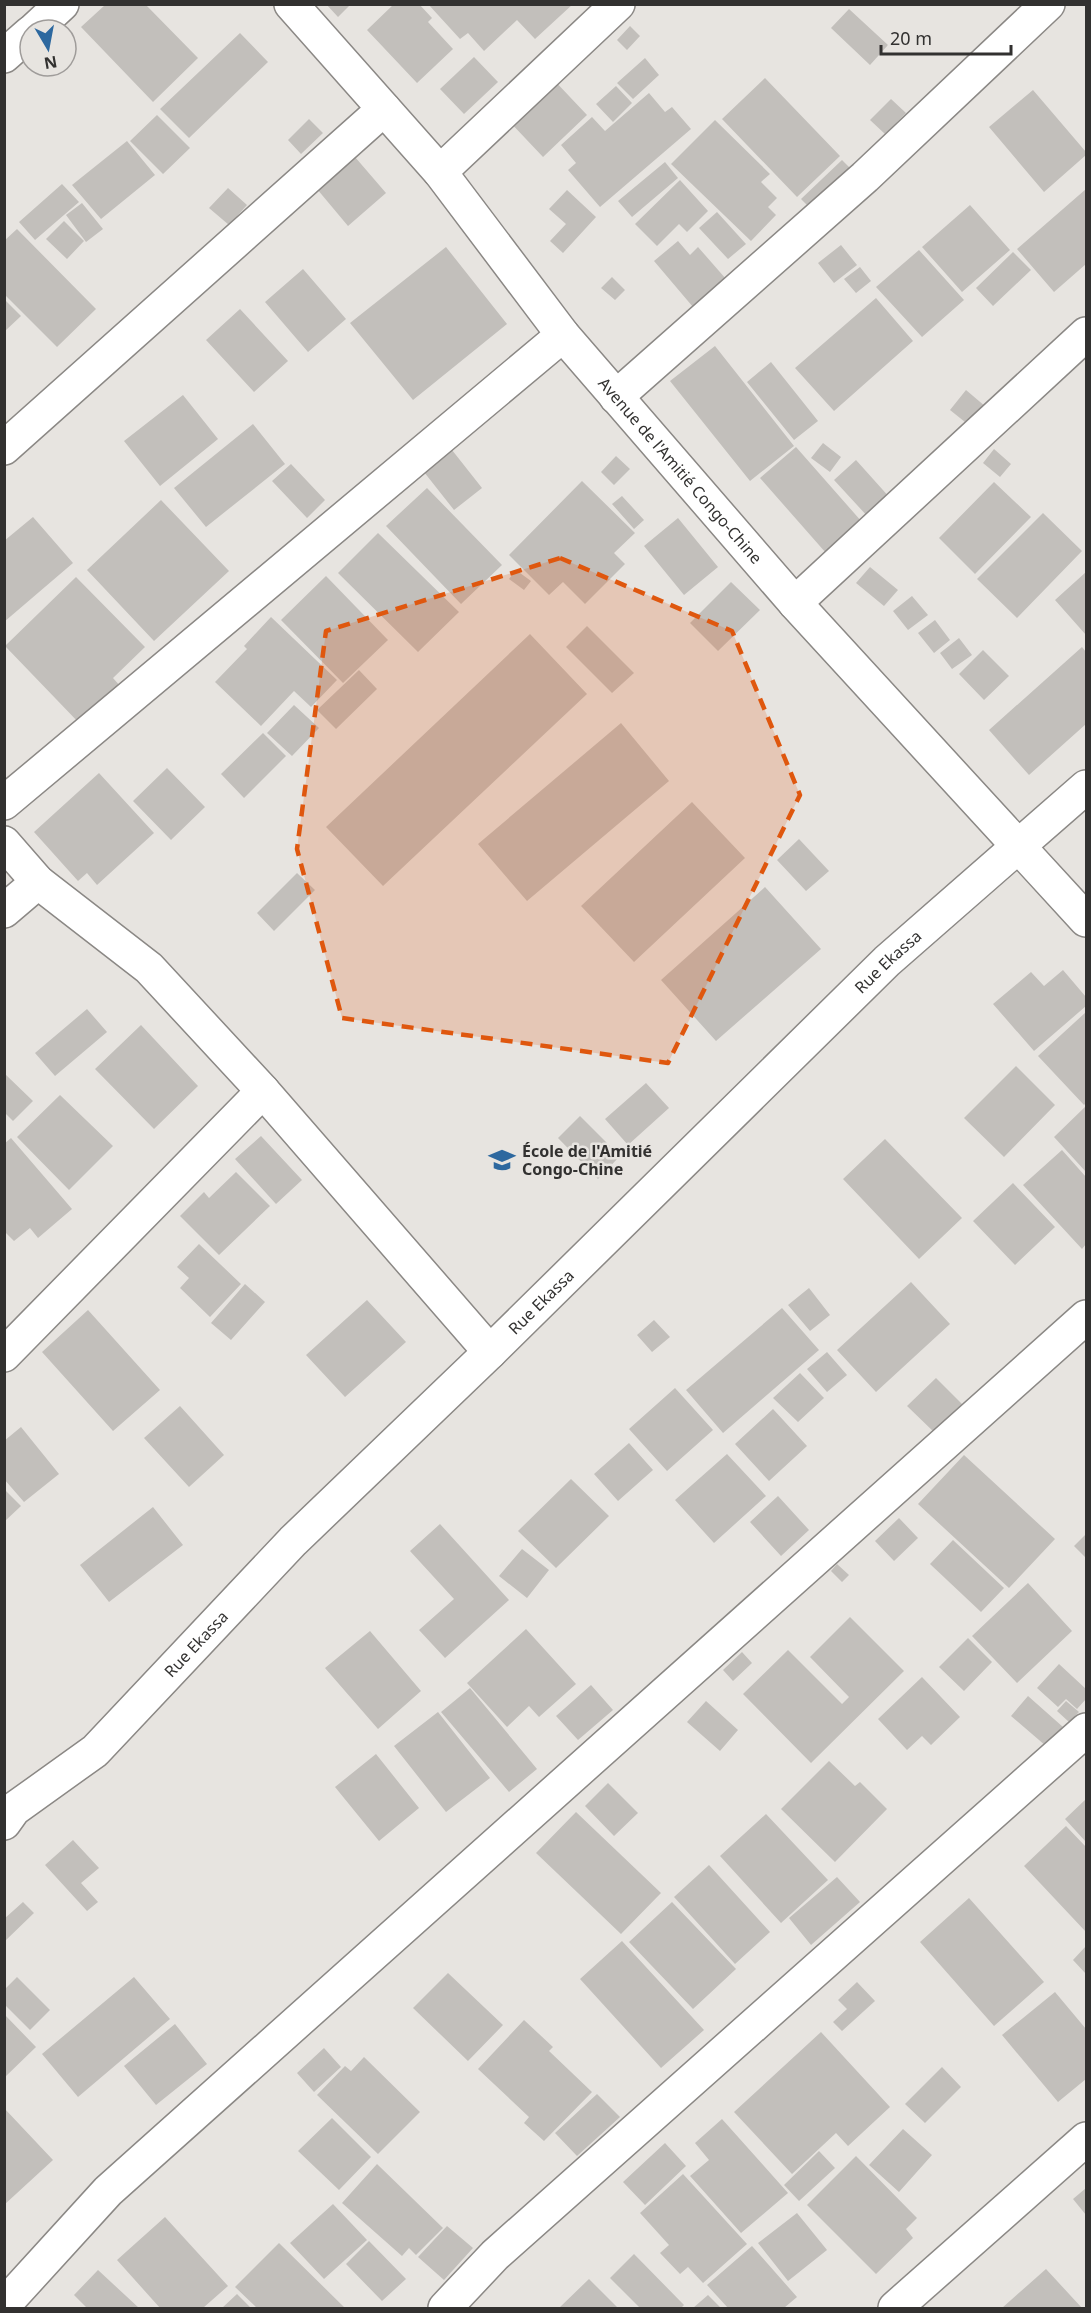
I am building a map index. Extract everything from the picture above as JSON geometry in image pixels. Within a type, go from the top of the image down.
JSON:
[{"type":"street","points":[[47,18],[62,4]]},
{"type":"street","name":"Avenue de l'Amitié Congo-Chine","points":[[291,4],[440,172],[563,335],[616,397],[795,603],[1086,920]]},
{"type":"street","points":[[440,172],[618,4]]},
{"type":"street","points":[[616,397],[865,177],[1048,4]]},
{"type":"street","points":[[4,56],[18,44]]},
{"type":"street","points":[[4,448],[384,109]]},
{"type":"street","points":[[795,603],[1086,334]]},
{"type":"street","points":[[4,803],[563,335]]},
{"type":"street","name":"Rue Ekassa","points":[[4,1823],[14,1809],[95,1751],[293,1541],[490,1352],[886,961],[1086,787]]},
{"type":"street","points":[[4,843],[38,882],[149,968],[263,1091],[490,1352]]},
{"type":"street","points":[[4,911],[38,882]]},
{"type":"street","points":[[4,1355],[263,1091]]},
{"type":"street","points":[[4,2305],[108,2191],[1086,1317]]},
{"type":"street","points":[[445,2308],[495,2255],[1086,1730]]},
{"type":"street","points":[[896,2308],[1086,2139]]},
{"type":"highlighted area","points":[[560,558],[732,631],[800,795],[668,1063],[342,1018],[297,849],[326,631]]},
{"type":"building","points":[[326,4],[351,4],[338,17]]},
{"type":"building","points":[[394,4],[419,4],[432,18],[428,22],[453,49],[417,83],[367,30]]},
{"type":"building","points":[[428,4],[573,4],[535,39],[517,20],[484,51],[468,33],[460,39]]},
{"type":"building","points":[[105,5],[146,5],[198,58],[153,102],[81,27]]},
{"type":"building","points":[[849,9],[888,45],[870,65],[831,28]]},
{"type":"building","points":[[630,26],[640,36],[627,50],[617,40]]},
{"type":"building","points":[[240,33],[268,62],[189,138],[160,109]]},
{"type":"building","points":[[474,57],[498,82],[464,114],[440,89]]},
{"type":"building","points":[[645,58],[659,75],[633,99],[617,83]]},
{"type":"building","points":[[552,78],[587,115],[543,157],[508,120]]},
{"type":"building","points":[[765,78],[840,156],[797,197],[722,119]]},
{"type":"building","points":[[616,86],[632,103],[613,122],[596,104]]},
{"type":"building","points":[[1033,90],[1086,152],[1086,155],[1044,192],[989,127]]},
{"type":"building","points":[[649,93],[665,112],[672,107],[691,129],[600,207],[568,170],[576,163],[561,145],[592,117],[605,131]]},
{"type":"building","points":[[891,99],[906,113],[885,134],[870,120]]},
{"type":"building","points":[[157,115],[190,148],[163,174],[130,141]]},
{"type":"building","points":[[309,119],[323,133],[301,154],[288,140]]},
{"type":"building","points":[[715,120],[770,174],[761,182],[777,198],[768,207],[776,215],[751,241],[671,164]]},
{"type":"building","points":[[127,141],[155,175],[101,219],[72,185]]},
{"type":"building","points":[[355,157],[386,193],[348,226],[317,189]]},
{"type":"building","points":[[842,160],[853,171],[811,209],[801,199]]},
{"type":"building","points":[[665,162],[678,178],[632,217],[618,201]]},
{"type":"building","points":[[680,180],[708,211],[687,232],[679,224],[657,246],[635,224]]},
{"type":"building","points":[[62,184],[79,202],[35,240],[19,222]]},
{"type":"building","points":[[228,188],[247,205],[229,225],[209,208]]},
{"type":"building","points":[[1086,189],[1086,264],[1054,292],[1017,249]]},
{"type":"building","points":[[567,190],[596,217],[563,253],[550,241],[566,224],[549,209]]},
{"type":"building","points":[[82,203],[103,229],[86,242],[66,215]]},
{"type":"building","points":[[970,205],[1010,250],[962,292],[922,247]]},
{"type":"building","points":[[717,212],[746,244],[728,259],[699,228]]},
{"type":"building","points":[[64,221],[84,241],[67,259],[46,239]]},
{"type":"building","points":[[17,229],[96,309],[57,347],[4,294],[4,241]]},
{"type":"building","points":[[678,241],[690,255],[698,247],[726,279],[693,307],[654,261]]},
{"type":"building","points":[[841,245],[857,265],[834,283],[818,263]]},
{"type":"building","points":[[446,247],[507,324],[413,400],[350,323]]},
{"type":"building","points":[[919,250],[964,300],[922,337],[876,287]]},
{"type":"building","points":[[1013,252],[1031,270],[993,306],[976,288]]},
{"type":"building","points":[[860,267],[871,281],[856,293],[844,279]]},
{"type":"building","points":[[303,269],[346,319],[308,352],[265,302]]},
{"type":"building","points":[[612,277],[625,290],[615,300],[601,288]]},
{"type":"building","points":[[876,298],[913,341],[834,411],[795,368]]},
{"type":"building","points":[[4,299],[21,316],[4,332]]},
{"type":"building","points":[[240,309],[288,361],[254,392],[206,340]]},
{"type":"building","points":[[715,346],[794,446],[750,481],[670,381]]},
{"type":"building","points":[[771,362],[818,421],[794,440],[747,382]]},
{"type":"building","points":[[966,390],[986,407],[970,426],[950,410]]},
{"type":"building","points":[[183,395],[218,439],[160,486],[124,441]]},
{"type":"building","points":[[253,424],[285,464],[206,527],[174,488]]},
{"type":"building","points":[[823,443],[841,457],[830,472],[811,458]]},
{"type":"building","points":[[796,447],[862,522],[826,553],[760,478]]},
{"type":"building","points":[[994,449],[1011,464],[1000,477],[983,463]]},
{"type":"building","points":[[452,450],[482,488],[454,510],[424,472]]},
{"type":"building","points":[[616,456],[630,469],[614,485],[601,472]]},
{"type":"building","points":[[856,460],[891,499],[869,518],[834,480]]},
{"type":"building","points":[[291,464],[325,500],[307,518],[272,481]]},
{"type":"building","points":[[582,481],[635,533],[614,553],[625,564],[585,604],[563,582],[549,595],[509,555]]},
{"type":"building","points":[[994,482],[1031,517],[975,574],[939,538]]},
{"type":"building","points":[[427,488],[502,565],[461,604],[386,526]]},
{"type":"building","points":[[622,496],[644,520],[634,529],[612,504]]},
{"type":"building","points":[[161,500],[229,571],[154,641],[87,570]]},
{"type":"building","points":[[1043,513],[1082,551],[1017,618],[977,579]]},
{"type":"building","points":[[33,517],[73,563],[4,622],[4,541]]},
{"type":"building","points":[[678,518],[718,567],[684,595],[644,546]]},
{"type":"building","points":[[378,533],[459,612],[418,652],[338,573]]},
{"type":"building","points":[[870,567],[898,590],[884,606],[856,583]]},
{"type":"building","points":[[516,570],[531,581],[524,590],[509,579]]},
{"type":"building","points":[[1086,572],[1086,635],[1055,600]]},
{"type":"building","points":[[326,576],[388,640],[343,683],[281,620]]},
{"type":"building","points":[[76,577],[145,647],[113,678],[121,687],[81,725],[5,646]]},
{"type":"building","points":[[731,582],[760,610],[718,651],[690,623]]},
{"type":"building","points":[[912,596],[928,615],[908,630],[893,611]]},
{"type":"building","points":[[271,617],[337,680],[311,707],[294,691],[261,726],[215,682],[247,649],[244,646]]},
{"type":"building","points":[[935,620],[950,640],[934,653],[918,633]]},
{"type":"building","points":[[587,626],[634,673],[612,693],[566,647]]},
{"type":"building","points":[[530,634],[587,694],[383,886],[326,827]]},
{"type":"building","points":[[959,638],[972,655],[952,669],[940,653]]},
{"type":"building","points":[[1082,647],[1086,652],[1086,724],[1029,775],[989,730]]},
{"type":"building","points":[[983,650],[1009,676],[984,700],[959,674]]},
{"type":"building","points":[[359,670],[377,689],[336,729],[317,710]]},
{"type":"building","points":[[294,705],[319,728],[292,756],[267,733]]},
{"type":"building","points":[[621,723],[669,781],[527,901],[478,844]]},
{"type":"building","points":[[263,733],[286,756],[244,798],[221,774]]},
{"type":"building","points":[[167,768],[205,807],[171,840],[133,801]]},
{"type":"building","points":[[99,773],[154,833],[97,885],[87,873],[78,881],[34,832]]},
{"type":"building","points":[[692,802],[745,858],[634,962],[581,906]]},
{"type":"building","points":[[799,839],[829,871],[806,891],[777,860]]},
{"type":"building","points":[[297,873],[315,890],[274,931],[257,913]]},
{"type":"building","points":[[765,887],[821,949],[716,1041],[661,980]]},
{"type":"building","points":[[1063,970],[1086,997],[1086,1006],[1034,1051],[993,1004],[1031,972],[1044,986]]},
{"type":"building","points":[[87,1009],[107,1032],[55,1076],[35,1053]]},
{"type":"building","points":[[1086,1012],[1086,1103],[1084,1105],[1038,1056]]},
{"type":"building","points":[[141,1025],[198,1086],[154,1129],[95,1069]]},
{"type":"building","points":[[1016,1066],[1055,1105],[1004,1157],[964,1118]]},
{"type":"building","points":[[5,1074],[33,1101],[13,1121],[5,1113]]},
{"type":"building","points":[[646,1083],[669,1108],[628,1145],[605,1119]]},
{"type":"building","points":[[60,1095],[113,1146],[69,1190],[17,1137]]},
{"type":"building","points":[[1086,1106],[1086,1172],[1054,1137]]},
{"type":"building","points":[[580,1116],[620,1156],[598,1179],[558,1138]]},
{"type":"building","points":[[261,1136],[302,1180],[276,1204],[235,1159]]},
{"type":"building","points":[[11,1138],[72,1209],[38,1238],[30,1228],[14,1241],[4,1231],[4,1144]]},
{"type":"building","points":[[885,1139],[962,1218],[919,1259],[843,1179]]},
{"type":"building","points":[[1062,1150],[1086,1177],[1086,1244],[1082,1249],[1023,1185]]},
{"type":"building","points":[[236,1172],[270,1206],[219,1255],[180,1216],[204,1192],[209,1198]]},
{"type":"building","points":[[1013,1183],[1055,1227],[1015,1265],[973,1221]]},
{"type":"building","points":[[199,1244],[241,1284],[210,1317],[180,1288],[189,1278],[177,1267]]},
{"type":"building","points":[[911,1282],[950,1324],[876,1392],[837,1350]]},
{"type":"building","points":[[245,1284],[265,1302],[231,1340],[211,1323]]},
{"type":"building","points":[[809,1288],[830,1315],[810,1331],[788,1305]]},
{"type":"building","points":[[367,1300],[406,1342],[345,1397],[306,1355]]},
{"type":"building","points":[[782,1308],[819,1350],[723,1433],[686,1390]]},
{"type":"building","points":[[88,1310],[160,1390],[113,1431],[42,1352]]},
{"type":"building","points":[[654,1320],[670,1337],[652,1352],[637,1335]]},
{"type":"building","points":[[827,1352],[847,1375],[827,1392],[807,1369]]},
{"type":"building","points":[[800,1373],[824,1398],[798,1422],[773,1398]]},
{"type":"building","points":[[936,1378],[964,1406],[936,1434],[907,1406]]},
{"type":"building","points":[[675,1388],[713,1430],[667,1471],[629,1429]]},
{"type":"building","points":[[180,1406],[224,1455],[189,1487],[144,1438]]},
{"type":"building","points":[[773,1409],[807,1446],[769,1481],[735,1444]]},
{"type":"building","points":[[21,1427],[59,1474],[24,1502],[4,1479],[4,1441]]},
{"type":"building","points":[[629,1443],[653,1470],[618,1501],[594,1474]]},
{"type":"building","points":[[727,1454],[766,1496],[714,1543],[675,1500]]},
{"type":"building","points":[[964,1455],[1055,1539],[1009,1588],[918,1504]]},
{"type":"building","points":[[571,1479],[609,1516],[556,1568],[518,1531]]},
{"type":"building","points":[[4,1489],[21,1506],[4,1522]]},
{"type":"building","points":[[778,1496],[809,1530],[781,1556],[750,1522]]},
{"type":"building","points":[[153,1507],[183,1545],[109,1602],[80,1565]]},
{"type":"building","points":[[899,1518],[918,1538],[894,1561],[875,1541]]},
{"type":"building","points":[[440,1524],[509,1600],[445,1658],[419,1630],[454,1599],[410,1551]]},
{"type":"building","points":[[1086,1534],[1086,1558],[1074,1546]]},
{"type":"building","points":[[953,1540],[1004,1588],[981,1612],[930,1564]]},
{"type":"building","points":[[522,1549],[549,1570],[527,1598],[499,1576]]},
{"type":"building","points":[[837,1564],[849,1575],[842,1582],[831,1571]]},
{"type":"building","points":[[1028,1583],[1072,1631],[1017,1683],[972,1636]]},
{"type":"building","points":[[850,1617],[904,1671],[811,1763],[743,1694],[788,1650],[842,1704],[849,1697],[810,1657]]},
{"type":"building","points":[[526,1629],[576,1684],[539,1717],[529,1706],[507,1727],[467,1683]]},
{"type":"building","points":[[370,1631],[421,1691],[378,1729],[325,1668]]},
{"type":"building","points":[[968,1638],[992,1662],[964,1691],[939,1667]]},
{"type":"building","points":[[742,1652],[752,1663],[733,1681],[723,1670]]},
{"type":"building","points":[[1059,1664],[1086,1689],[1086,1699],[1077,1709],[1066,1699],[1058,1707],[1037,1688]]},
{"type":"building","points":[[922,1677],[960,1717],[931,1745],[922,1736],[907,1750],[878,1719]]},
{"type":"building","points":[[591,1685],[613,1710],[578,1740],[556,1716]]},
{"type":"building","points":[[470,1688],[537,1769],[509,1792],[441,1712]]},
{"type":"building","points":[[1028,1696],[1063,1727],[1046,1746],[1011,1716]]},
{"type":"building","points":[[706,1701],[738,1730],[720,1751],[687,1722]]},
{"type":"building","points":[[1066,1701],[1079,1712],[1069,1722],[1057,1711]]},
{"type":"building","points":[[438,1712],[490,1778],[446,1812],[394,1746]]},
{"type":"building","points":[[376,1754],[419,1808],[379,1841],[335,1787]]},
{"type":"building","points":[[829,1761],[855,1786],[860,1782],[887,1809],[835,1862],[781,1809]]},
{"type":"building","points":[[608,1783],[638,1813],[614,1836],[585,1806]]},
{"type":"building","points":[[1086,1799],[1086,1842],[1065,1819]]},
{"type":"building","points":[[576,1812],[661,1893],[621,1934],[536,1853]]},
{"type":"building","points":[[766,1814],[828,1880],[781,1923],[720,1856]]},
{"type":"building","points":[[1066,1826],[1086,1847],[1086,1932],[1024,1866]]},
{"type":"building","points":[[73,1840],[99,1868],[81,1883],[98,1902],[87,1911],[45,1865]]},
{"type":"building","points":[[709,1865],[770,1932],[735,1964],[674,1897]]},
{"type":"building","points":[[837,1877],[860,1902],[811,1945],[789,1918]]},
{"type":"building","points":[[969,1898],[1044,1982],[994,2026],[920,1942]]},
{"type":"building","points":[[23,1902],[34,1913],[4,1942],[4,1919]]},
{"type":"building","points":[[672,1902],[736,1969],[693,2009],[629,1942]]},
{"type":"building","points":[[622,1941],[704,2030],[661,2068],[580,1979]]},
{"type":"building","points":[[1086,1946],[1086,1974],[1073,1960]]},
{"type":"building","points":[[448,1973],[503,2025],[468,2061],[413,2008]]},
{"type":"building","points":[[17,1977],[50,2010],[30,2030],[4,2004],[4,1990]]},
{"type":"building","points":[[134,1977],[170,2019],[78,2097],[42,2054]]},
{"type":"building","points":[[857,1982],[875,2001],[842,2031],[833,2022],[847,2009],[838,2000]]},
{"type":"building","points":[[1055,1992],[1086,2029],[1086,2079],[1058,2102],[1002,2035]]},
{"type":"building","points":[[4,2014],[36,2047],[4,2078]]},
{"type":"building","points":[[524,2020],[553,2047],[549,2051],[592,2092],[544,2141],[524,2123],[529,2117],[478,2069]]},
{"type":"building","points":[[175,2024],[207,2064],[156,2105],[124,2066]]},
{"type":"building","points":[[821,2032],[890,2107],[848,2146],[836,2133],[792,2174],[734,2112]]},
{"type":"building","points":[[324,2048],[341,2067],[314,2092],[297,2073]]},
{"type":"building","points":[[364,2057],[420,2112],[378,2154],[317,2095],[345,2066],[351,2071]]},
{"type":"building","points":[[942,2067],[961,2087],[925,2123],[905,2104]]},
{"type":"building","points":[[597,2094],[620,2117],[577,2156],[555,2133]]},
{"type":"building","points":[[4,2108],[53,2160],[4,2205]]},
{"type":"building","points":[[332,2118],[371,2157],[339,2190],[298,2151]]},
{"type":"building","points":[[722,2119],[788,2193],[741,2233],[690,2176],[709,2160],[695,2143]]},
{"type":"building","points":[[903,2129],[932,2155],[899,2192],[869,2165]]},
{"type":"building","points":[[665,2143],[686,2166],[645,2205],[623,2182]]},
{"type":"building","points":[[819,2151],[835,2168],[799,2201],[784,2185]]},
{"type":"building","points":[[856,2156],[917,2218],[906,2229],[913,2238],[876,2274],[807,2205]]},
{"type":"building","points":[[377,2164],[443,2228],[416,2255],[409,2248],[402,2256],[342,2203]]},
{"type":"building","points":[[683,2174],[747,2244],[703,2283],[688,2267],[680,2274],[660,2253],[669,2245],[640,2213]]},
{"type":"building","points":[[1086,2188],[1086,2215],[1073,2199]]},
{"type":"building","points":[[333,2204],[367,2240],[324,2279],[290,2243]]},
{"type":"building","points":[[797,2213],[827,2250],[788,2281],[758,2243]]},
{"type":"building","points":[[165,2217],[228,2286],[203,2308],[160,2308],[117,2260]]},
{"type":"building","points":[[447,2226],[473,2248],[444,2280],[418,2257]]},
{"type":"building","points":[[369,2241],[406,2279],[382,2301],[346,2264]]},
{"type":"building","points":[[279,2243],[345,2308],[257,2308],[235,2287]]},
{"type":"building","points":[[752,2246],[797,2297],[784,2308],[728,2308],[707,2285]]},
{"type":"building","points":[[634,2254],[684,2305],[681,2308],[640,2308],[610,2278]]},
{"type":"building","points":[[1046,2269],[1082,2308],[1002,2308]]},
{"type":"building","points":[[98,2270],[139,2308],[87,2308],[74,2295]]},
{"type":"building","points":[[589,2279],[618,2308],[559,2308]]},
{"type":"building","points":[[237,2294],[251,2308],[222,2308]]},
{"type":"building","points":[[708,2295],[721,2308],[693,2308]]},
{"type":"place","name":"École de l'Amitié Congo-Chine","points":[[502,1160]]}]
